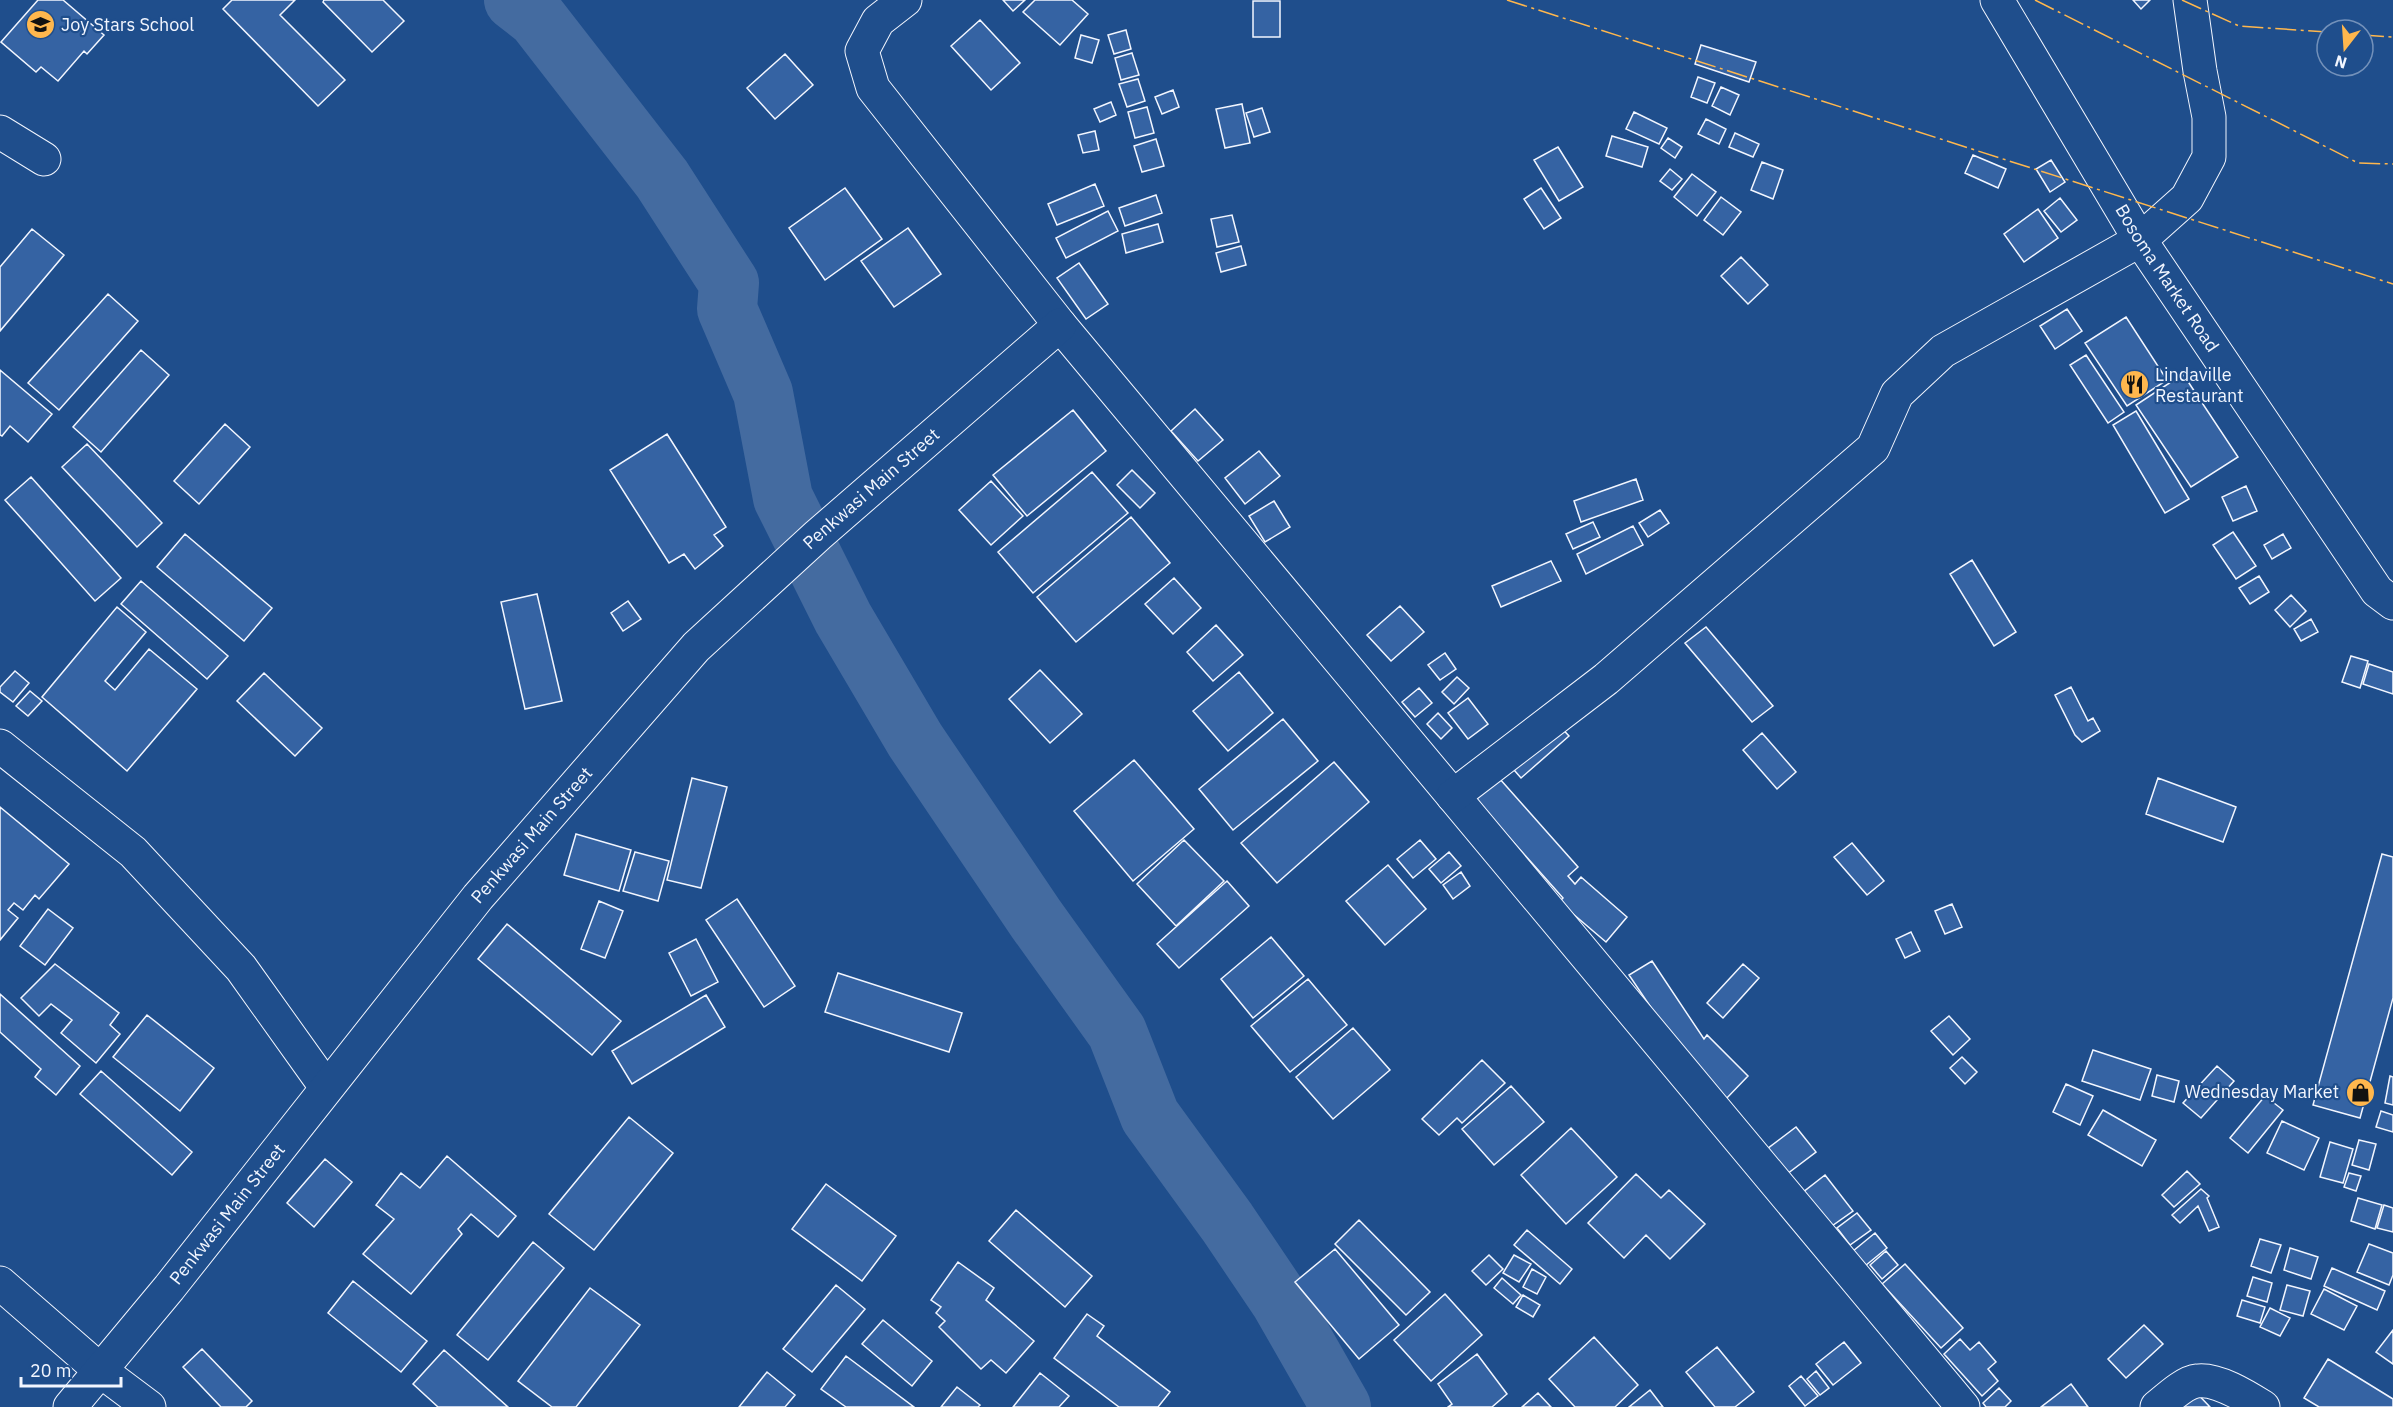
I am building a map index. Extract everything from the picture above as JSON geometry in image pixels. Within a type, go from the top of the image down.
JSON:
[{"type":"street","points":[[905,0],[878,21],[862,51],[873,88],[1060,325],[1963,1407]]},
{"type":"street","name":"Bosoma Market Road","points":[[1997,0],[2140,240],[2377,591],[2393,603]]},
{"type":"street","points":[[1453,796],[1606,679],[1873,448],[1897,394],[1943,351],[2140,240],[2187,198],[2209,157],[2209,117],[2190,0]]},
{"type":"street","points":[[0,132],[44,159]]},
{"type":"street","name":"Penkwasi Main Street","points":[[70,1407],[478,897],[696,647],[818,535],[1060,325]]},
{"type":"street","points":[[0,746],[133,852],[241,968],[326,1087]]},
{"type":"street","points":[[0,1283],[101,1371],[149,1407]]},
{"type":"street","points":[[2157,1407],[2174,1393],[2197,1381],[2228,1387],[2263,1407]]},
{"type":"building","points":[[38,0],[63,0],[104,35],[87,54],[84,51],[58,81],[41,67],[36,72],[1,42]]},
{"type":"building","points":[[232,0],[295,0],[280,15],[345,80],[318,106],[223,9]]},
{"type":"building","points":[[324,0],[383,0],[404,21],[372,52],[323,2]]},
{"type":"building","points":[[1003,0],[1025,0],[1013,11]]},
{"type":"building","points":[[1035,0],[1072,0],[1088,14],[1060,45],[1023,12]]},
{"type":"building","points":[[2133,0],[2150,0],[2141,9]]},
{"type":"building","points":[[1253,1],[1280,1],[1280,37],[1253,37]]},
{"type":"building","points":[[980,20],[1020,63],[991,90],[951,46]]},
{"type":"building","points":[[1126,30],[1131,49],[1114,54],[1108,35]]},
{"type":"building","points":[[1081,35],[1099,40],[1092,63],[1075,58]]},
{"type":"building","points":[[1701,45],[1756,62],[1749,82],[1695,64]]},
{"type":"building","points":[[1132,53],[1139,75],[1121,80],[1115,58]]},
{"type":"building","points":[[785,54],[813,85],[775,119],[747,88]]},
{"type":"building","points":[[1698,77],[1715,83],[1707,103],[1691,97]]},
{"type":"building","points":[[1138,79],[1145,101],[1127,107],[1119,84]]},
{"type":"building","points":[[1721,87],[1739,95],[1730,115],[1712,106]]},
{"type":"building","points":[[1173,90],[1179,107],[1162,114],[1155,97]]},
{"type":"building","points":[[1111,102],[1116,115],[1100,122],[1094,109]]},
{"type":"building","points":[[1242,104],[1250,143],[1225,148],[1216,109]]},
{"type":"building","points":[[1147,107],[1154,133],[1135,138],[1128,112]]},
{"type":"building","points":[[1262,108],[1270,132],[1254,137],[1246,113]]},
{"type":"building","points":[[1634,112],[1667,128],[1659,144],[1626,129]]},
{"type":"building","points":[[1706,119],[1726,129],[1719,144],[1698,134]]},
{"type":"building","points":[[1095,131],[1099,150],[1083,153],[1078,135]]},
{"type":"building","points":[[1735,133],[1759,144],[1753,157],[1729,147]]},
{"type":"building","points":[[1612,136],[1648,147],[1642,167],[1606,156]]},
{"type":"building","points":[[1668,138],[1682,147],[1675,158],[1661,148]]},
{"type":"building","points":[[1156,139],[1164,166],[1142,172],[1134,146]]},
{"type":"building","points":[[1558,147],[1583,187],[1559,201],[1534,160]]},
{"type":"building","points":[[1973,155],[2006,169],[1998,188],[1965,173]]},
{"type":"building","points":[[2051,160],[2065,182],[2050,192],[2036,169]]},
{"type":"building","points":[[1762,162],[1783,170],[1773,199],[1751,190]]},
{"type":"building","points":[[1670,169],[1682,179],[1672,190],[1660,181]]},
{"type":"building","points":[[1692,174],[1716,192],[1697,216],[1674,197]]},
{"type":"building","points":[[1095,184],[1104,206],[1057,225],[1048,204]]},
{"type":"building","points":[[845,188],[882,239],[825,280],[789,228]]},
{"type":"building","points":[[1541,188],[1561,218],[1544,229],[1524,199]]},
{"type":"building","points":[[1156,195],[1162,213],[1125,226],[1119,208]]},
{"type":"building","points":[[1721,197],[1741,212],[1723,235],[1704,220]]},
{"type":"building","points":[[2060,198],[2077,220],[2061,232],[2044,211]]},
{"type":"building","points":[[2038,209],[2058,238],[2024,262],[2004,234]]},
{"type":"building","points":[[1108,211],[1118,231],[1066,258],[1056,238]]},
{"type":"building","points":[[1232,215],[1239,242],[1217,247],[1211,219]]},
{"type":"building","points":[[1158,224],[1163,242],[1126,253],[1122,234]]},
{"type":"building","points":[[908,228],[941,274],[894,307],[861,261]]},
{"type":"building","points":[[32,229],[64,255],[0,331],[0,267]]},
{"type":"building","points":[[1241,246],[1246,265],[1221,272],[1216,253]]},
{"type":"building","points":[[1741,257],[1768,285],[1748,304],[1721,276]]},
{"type":"building","points":[[1079,263],[1108,304],[1086,319],[1057,278]]},
{"type":"building","points":[[108,294],[138,321],[59,410],[28,383]]},
{"type":"building","points":[[2067,309],[2082,331],[2055,349],[2040,326]]},
{"type":"building","points":[[2126,317],[2167,380],[2127,406],[2085,343]]},
{"type":"building","points":[[141,350],[169,375],[101,452],[73,427]]},
{"type":"building","points":[[2086,355],[2124,412],[2108,423],[2070,365]]},
{"type":"building","points":[[0,370],[52,414],[28,442],[10,426],[2,436],[0,435]]},
{"type":"building","points":[[2183,374],[2238,457],[2191,487],[2136,405]]},
{"type":"building","points":[[1195,409],[1223,440],[1198,461],[1171,431]]},
{"type":"building","points":[[1073,410],[1106,451],[1027,516],[993,475]]},
{"type":"building","points":[[2136,411],[2189,499],[2165,513],[2113,425]]},
{"type":"building","points":[[225,424],[250,447],[199,504],[174,481]]},
{"type":"building","points":[[667,434],[726,527],[714,535],[723,546],[695,569],[684,554],[669,563],[610,470]]},
{"type":"building","points":[[87,444],[162,523],[137,547],[62,467]]},
{"type":"building","points":[[1259,451],[1280,476],[1245,504],[1225,478]]},
{"type":"building","points":[[1132,470],[1155,493],[1140,508],[1117,485]]},
{"type":"building","points":[[1092,472],[1128,513],[1033,593],[998,552]]},
{"type":"building","points":[[31,477],[121,578],[95,601],[5,500]]},
{"type":"building","points":[[1636,479],[1643,500],[1581,522],[1574,501]]},
{"type":"building","points":[[991,481],[1023,516],[991,545],[959,510]]},
{"type":"building","points":[[2246,486],[2257,511],[2233,521],[2222,497]]},
{"type":"building","points":[[1274,501],[1290,527],[1265,542],[1249,516]]},
{"type":"building","points":[[1660,510],[1669,523],[1648,537],[1639,523]]},
{"type":"building","points":[[1131,517],[1170,563],[1076,642],[1037,597]]},
{"type":"building","points":[[1593,522],[1600,537],[1573,549],[1566,534]]},
{"type":"building","points":[[1633,526],[1643,545],[1586,574],[1577,554]]},
{"type":"building","points":[[2233,532],[2256,566],[2236,579],[2213,545]]},
{"type":"building","points":[[185,534],[272,608],[244,641],[157,567]]},
{"type":"building","points":[[2283,534],[2291,548],[2272,559],[2264,545]]},
{"type":"building","points":[[1972,560],[2016,632],[1994,646],[1950,574]]},
{"type":"building","points":[[1551,561],[1561,581],[1501,607],[1492,586]]},
{"type":"building","points":[[2259,576],[2269,592],[2250,604],[2239,588]]},
{"type":"building","points":[[1174,578],[1201,608],[1173,634],[1145,604]]},
{"type":"building","points":[[141,581],[228,656],[207,679],[121,604]]},
{"type":"building","points":[[537,594],[562,701],[525,709],[501,602]]},
{"type":"building","points":[[2291,595],[2306,611],[2290,627],[2275,610]]},
{"type":"building","points":[[628,601],[641,619],[623,631],[611,613]]},
{"type":"building","points":[[1400,606],[1424,632],[1391,661],[1367,635]]},
{"type":"building","points":[[117,607],[146,632],[105,681],[115,690],[149,649],[197,689],[127,771],[42,697]]},
{"type":"building","points":[[2311,619],[2318,632],[2301,641],[2294,629]]},
{"type":"building","points":[[1216,625],[1243,655],[1213,681],[1187,652]]},
{"type":"building","points":[[1706,627],[1773,706],[1752,722],[1685,643]]},
{"type":"building","points":[[1445,653],[1456,669],[1440,680],[1428,665]]},
{"type":"building","points":[[2351,656],[2368,661],[2360,688],[2342,682]]},
{"type":"building","points":[[2369,664],[2393,672],[2393,694],[2363,684]]},
{"type":"building","points":[[1040,670],[1082,714],[1050,743],[1009,699]]},
{"type":"building","points":[[15,671],[29,683],[13,702],[0,692],[0,687]]},
{"type":"building","points":[[1239,672],[1273,713],[1228,751],[1193,711]]},
{"type":"building","points":[[264,673],[322,728],[295,756],[237,701]]},
{"type":"building","points":[[1457,677],[1469,688],[1454,704],[1442,692]]},
{"type":"building","points":[[2071,687],[2088,721],[2093,718],[2100,731],[2082,742],[2075,735],[2055,695]]},
{"type":"building","points":[[1419,688],[1432,703],[1415,717],[1402,702]]},
{"type":"building","points":[[30,691],[42,701],[28,716],[16,706]]},
{"type":"building","points":[[1468,698],[1488,724],[1468,739],[1448,713]]},
{"type":"building","points":[[1438,713],[1452,728],[1441,739],[1427,724]]},
{"type":"building","points":[[1283,719],[1318,761],[1233,830],[1199,789]]},
{"type":"building","points":[[1556,722],[1569,736],[1521,778],[1508,763]]},
{"type":"building","points":[[1762,733],[1796,772],[1777,789],[1743,750]]},
{"type":"building","points":[[1134,760],[1194,829],[1133,881],[1074,811]]},
{"type":"building","points":[[1334,762],[1369,802],[1277,883],[1241,843]]},
{"type":"building","points":[[692,778],[727,787],[701,888],[667,880]]},
{"type":"building","points":[[1499,778],[1578,867],[1568,876],[1575,884],[1581,877],[1627,917],[1606,942],[1559,902],[1563,898],[1475,799]]},
{"type":"building","points":[[2158,778],[2236,807],[2223,842],[2146,814]]},
{"type":"building","points":[[0,807],[69,864],[39,899],[35,895],[23,910],[14,903],[8,910],[18,918],[0,940]]},
{"type":"building","points":[[576,834],[631,850],[619,891],[564,875]]},
{"type":"building","points":[[1184,840],[1224,881],[1176,926],[1137,884]]},
{"type":"building","points":[[1420,840],[1436,859],[1413,878],[1397,859]]},
{"type":"building","points":[[1852,843],[1884,881],[1867,895],[1834,857]]},
{"type":"building","points":[[635,852],[669,861],[658,901],[623,891]]},
{"type":"building","points":[[1449,852],[1461,866],[1441,883],[1429,869]]},
{"type":"building","points":[[2382,854],[2393,857],[2393,998],[2360,1118],[2313,1105]]},
{"type":"building","points":[[1388,865],[1426,909],[1385,945],[1346,901]]},
{"type":"building","points":[[1461,872],[1470,886],[1453,899],[1443,885]]},
{"type":"building","points":[[1227,881],[1249,906],[1179,968],[1157,944]]},
{"type":"building","points":[[737,899],[795,986],[764,1007],[706,920]]},
{"type":"building","points":[[599,901],[623,911],[605,958],[581,949]]},
{"type":"building","points":[[1952,904],[1962,927],[1945,934],[1935,911]]},
{"type":"building","points":[[48,909],[73,928],[45,965],[20,946]]},
{"type":"building","points":[[507,924],[621,1021],[592,1055],[478,959]]},
{"type":"building","points":[[1911,932],[1920,951],[1905,958],[1896,939]]},
{"type":"building","points":[[1271,937],[1304,976],[1253,1018],[1221,979]]},
{"type":"building","points":[[696,939],[718,982],[691,996],[669,953]]},
{"type":"building","points":[[1652,961],[1704,1039],[1707,1035],[1748,1076],[1725,1100],[1685,1058],[1629,975]]},
{"type":"building","points":[[55,964],[119,1013],[110,1025],[120,1034],[96,1063],[61,1033],[72,1020],[51,1004],[39,1016],[21,998]]},
{"type":"building","points":[[1743,964],[1759,978],[1723,1018],[1707,1003]]},
{"type":"building","points":[[838,973],[962,1013],[949,1052],[825,1012]]},
{"type":"building","points":[[1308,979],[1347,1025],[1290,1072],[1251,1026]]},
{"type":"building","points":[[0,994],[80,1066],[56,1095],[35,1077],[41,1069],[0,1032]]},
{"type":"building","points":[[706,995],[725,1027],[632,1084],[612,1051]]},
{"type":"building","points":[[147,1015],[214,1068],[180,1111],[113,1057]]},
{"type":"building","points":[[1949,1016],[1970,1039],[1953,1055],[1931,1031]]},
{"type":"building","points":[[1353,1028],[1390,1070],[1333,1119],[1296,1077]]},
{"type":"building","points":[[2093,1050],[2151,1069],[2140,1100],[2082,1081]]},
{"type":"building","points":[[1962,1057],[1977,1072],[1965,1084],[1950,1068]]},
{"type":"building","points":[[1482,1060],[1505,1083],[1462,1123],[1457,1118],[1439,1135],[1422,1119]]},
{"type":"building","points":[[2217,1066],[2234,1081],[2201,1118],[2183,1103]]},
{"type":"building","points":[[101,1071],[192,1152],[172,1175],[80,1094]]},
{"type":"building","points":[[2157,1075],[2179,1081],[2174,1102],[2152,1096]]},
{"type":"building","points":[[2390,1076],[2393,1077],[2393,1105],[2385,1103]]},
{"type":"building","points":[[2066,1084],[2093,1096],[2080,1125],[2053,1112]]},
{"type":"building","points":[[1511,1086],[1544,1122],[1494,1165],[1462,1129]]},
{"type":"building","points":[[2265,1096],[2283,1110],[2248,1153],[2230,1138]]},
{"type":"building","points":[[2103,1110],[2156,1140],[2142,1166],[2088,1135]]},
{"type":"building","points":[[2381,1111],[2393,1115],[2393,1132],[2376,1127]]},
{"type":"building","points":[[629,1117],[673,1153],[594,1250],[549,1214]]},
{"type":"building","points":[[2282,1121],[2319,1138],[2304,1170],[2267,1153]]},
{"type":"building","points":[[1796,1127],[1816,1152],[1787,1174],[1767,1149]]},
{"type":"building","points":[[1571,1128],[1617,1177],[1566,1224],[1521,1175]]},
{"type":"building","points":[[2359,1140],[2376,1144],[2369,1170],[2352,1165]]},
{"type":"building","points":[[2330,1142],[2353,1149],[2343,1183],[2320,1177]]},
{"type":"building","points":[[447,1156],[516,1216],[498,1237],[471,1214],[458,1229],[462,1234],[411,1294],[363,1254],[394,1219],[376,1205],[401,1173],[420,1188]]},
{"type":"building","points":[[325,1159],[352,1182],[314,1227],[287,1203]]},
{"type":"building","points":[[2187,1171],[2200,1184],[2174,1207],[2162,1195]]},
{"type":"building","points":[[2349,1173],[2361,1176],[2356,1191],[2344,1187]]},
{"type":"building","points":[[1636,1174],[1661,1198],[1669,1190],[1705,1224],[1670,1259],[1646,1235],[1624,1258],[1588,1223]]},
{"type":"building","points":[[1825,1175],[1853,1211],[1829,1228],[1802,1193]]},
{"type":"building","points":[[826,1184],[896,1236],[862,1281],[792,1229]]},
{"type":"building","points":[[2201,1189],[2209,1196],[2207,1198],[2219,1227],[2209,1231],[2198,1206],[2180,1223],[2172,1215]]},
{"type":"building","points":[[2358,1198],[2382,1205],[2375,1229],[2351,1221]]},
{"type":"building","points":[[2384,1205],[2393,1208],[2393,1232],[2377,1228]]},
{"type":"building","points":[[1016,1210],[1092,1276],[1065,1307],[989,1241]]},
{"type":"building","points":[[1857,1213],[1871,1230],[1850,1245],[1837,1228]]},
{"type":"building","points":[[1359,1220],[1430,1292],[1406,1315],[1335,1244]]},
{"type":"building","points":[[1527,1230],[1572,1269],[1560,1284],[1514,1245]]},
{"type":"building","points":[[1875,1233],[1887,1248],[1865,1266],[1853,1251]]},
{"type":"building","points":[[2260,1239],[2281,1245],[2271,1273],[2251,1266]]},
{"type":"building","points":[[533,1242],[564,1268],[488,1360],[457,1335]]},
{"type":"building","points":[[2369,1244],[2393,1253],[2393,1275],[2389,1285],[2357,1272]]},
{"type":"building","points":[[2290,1248],[2318,1257],[2311,1279],[2284,1270]]},
{"type":"building","points":[[1335,1249],[1399,1325],[1359,1359],[1295,1282]]},
{"type":"building","points":[[1886,1251],[1898,1265],[1882,1279],[1870,1265]]},
{"type":"building","points":[[1489,1255],[1503,1269],[1486,1285],[1472,1271]]},
{"type":"building","points":[[1514,1255],[1531,1264],[1519,1282],[1503,1273]]},
{"type":"building","points":[[958,1262],[994,1288],[986,1300],[1034,1341],[1006,1373],[991,1360],[981,1369],[939,1327],[945,1321],[936,1313],[941,1307],[931,1300]]},
{"type":"building","points":[[1905,1264],[1963,1328],[1941,1348],[1882,1284]]},
{"type":"building","points":[[2332,1268],[2385,1291],[2377,1310],[2324,1286]]},
{"type":"building","points":[[1532,1269],[1546,1277],[1537,1294],[1523,1287]]},
{"type":"building","points":[[2253,1277],[2272,1283],[2267,1302],[2247,1296]]},
{"type":"building","points":[[1502,1278],[1521,1295],[1513,1304],[1494,1288]]},
{"type":"building","points":[[353,1281],[427,1341],[401,1372],[328,1313]]},
{"type":"building","points":[[836,1285],[865,1309],[812,1372],[783,1349]]},
{"type":"building","points":[[2287,1285],[2310,1291],[2303,1316],[2280,1310]]},
{"type":"building","points":[[590,1288],[640,1325],[576,1407],[552,1407],[518,1381]]},
{"type":"building","points":[[2324,1289],[2357,1306],[2344,1330],[2311,1314]]},
{"type":"building","points":[[1445,1294],[1482,1335],[1431,1381],[1394,1340]]},
{"type":"building","points":[[1523,1295],[1540,1305],[1533,1317],[1516,1307]]},
{"type":"building","points":[[2242,1300],[2265,1307],[2260,1323],[2237,1316]]},
{"type":"building","points":[[2270,1308],[2290,1318],[2280,1336],[2260,1327]]},
{"type":"building","points":[[1087,1314],[1104,1326],[1097,1336],[1170,1392],[1158,1407],[1119,1407],[1054,1358]]},
{"type":"building","points":[[883,1320],[932,1361],[912,1386],[862,1344]]},
{"type":"building","points":[[2144,1325],[2163,1344],[2126,1378],[2108,1359]]},
{"type":"building","points":[[2393,1330],[2393,1364],[2376,1352]]},
{"type":"building","points":[[1594,1337],[1638,1385],[1615,1407],[1575,1407],[1549,1379]]},
{"type":"building","points":[[1960,1339],[1970,1350],[1979,1342],[1996,1362],[1988,1369],[1998,1381],[1982,1396],[1944,1354]]},
{"type":"building","points":[[1844,1342],[1861,1363],[1833,1385],[1816,1364]]},
{"type":"building","points":[[1717,1347],[1754,1392],[1735,1407],[1715,1407],[1686,1372]]},
{"type":"building","points":[[202,1349],[252,1401],[246,1407],[221,1407],[183,1367]]},
{"type":"building","points":[[444,1350],[508,1407],[438,1407],[413,1384]]},
{"type":"building","points":[[1477,1354],[1507,1394],[1492,1407],[1448,1407],[1452,1404],[1438,1384]]},
{"type":"building","points":[[846,1356],[914,1407],[846,1407],[821,1389]]},
{"type":"building","points":[[2328,1359],[2393,1399],[2393,1407],[2319,1407],[2304,1398]]},
{"type":"building","points":[[1816,1371],[1829,1388],[1820,1395],[1807,1379]]},
{"type":"building","points":[[767,1372],[795,1395],[785,1407],[739,1407]]},
{"type":"building","points":[[1040,1373],[1069,1396],[1059,1407],[1013,1407]]},
{"type":"building","points":[[1801,1376],[1818,1396],[1805,1406],[1789,1386]]},
{"type":"building","points":[[2071,1384],[2088,1407],[2041,1407]]},
{"type":"building","points":[[2189,1385],[2210,1407],[2166,1407]]},
{"type":"building","points":[[957,1387],[980,1405],[978,1407],[941,1407]]},
{"type":"building","points":[[1999,1388],[2011,1401],[2005,1407],[1986,1407],[1983,1403]]},
{"type":"building","points":[[1650,1390],[1663,1407],[1629,1407]]},
{"type":"building","points":[[1538,1393],[1551,1407],[1522,1407]]},
{"type":"waterway","points":[[514,0],[537,18],[662,179],[729,283],[727,309],[763,393],[783,498],[843,618],[915,740],[1036,919],[1117,1032],[1150,1116],[1227,1222],[1281,1302],[1341,1407]]},
{"type":"power","points":[[1507,0],[2393,284]]},
{"type":"power","points":[[2035,0],[2358,163],[2393,164]]},
{"type":"power","points":[[2182,0],[2239,26],[2315,31]]},
{"type":"power","points":[[2375,36],[2393,37]]},
{"type":"place","name":"Joy Stars School","points":[[40,25]]},
{"type":"place","name":"Lindaville Restaurant","points":[[2134,385]]},
{"type":"place","name":"Wednesday Market","points":[[2360,1092]]}]
